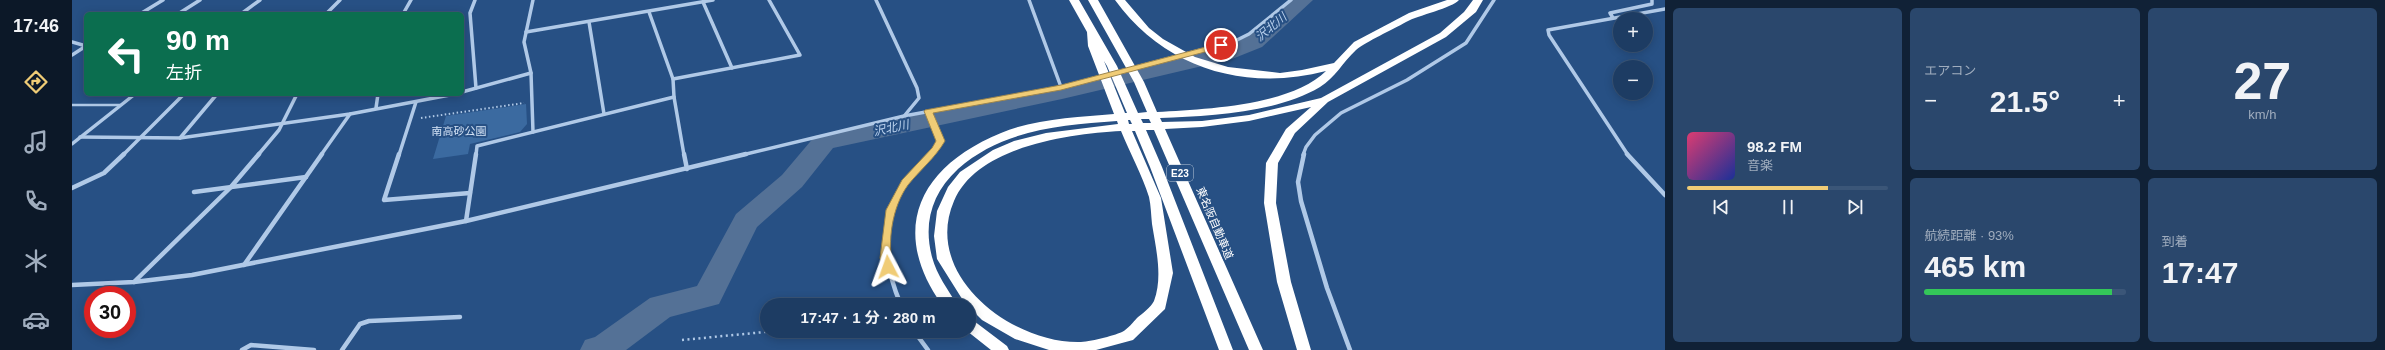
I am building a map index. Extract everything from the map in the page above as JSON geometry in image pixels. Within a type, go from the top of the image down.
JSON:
[{"type":"highway","name":"E23","points":[[1074,0],[1112,66],[1156,168],[1226,350]]},
{"type":"highway","name":"東名阪自動車道","points":[[1093,0],[1139,82],[1256,350]]},
{"type":"highway","points":[[1120,0],[1146,30],[1176,52],[1206,64],[1260,75],[1281,76],[1301,74],[1338,64]]},
{"type":"highway","points":[[945,298],[933,280],[922,250],[921,219],[933,188],[952,165],[970,151],[993,140],[1035,128],[1112,118],[1215,112],[1259,104],[1320,82],[1358,44],[1416,14],[1454,0]]},
{"type":"highway","points":[[1304,350],[1284,282],[1270,203],[1272,163],[1290,131],[1325,100],[1443,35],[1452,25],[1466,16],[1477,5],[1478,0]]},
{"type":"highway","points":[[1092,32],[1093,46],[1155,198],[1163,242],[1166,274],[1160,305],[1128,336],[1080,348],[1057,345],[1020,335],[986,316],[969,298],[944,259],[940,236],[942,211],[952,190],[964,176],[997,153],[1018,144],[1046,137],[1117,128],[1210,123],[1249,118],[1325,100]]},
{"type":"highway","points":[[976,330],[1002,350]]},
{"type":"street","points":[[143,12],[163,0]]},
{"type":"street","points":[[181,12],[200,0]]},
{"type":"street","points":[[244,12],[260,0]]},
{"type":"street","points":[[328,12],[340,0]]},
{"type":"street","points":[[403,12],[411,0]]},
{"type":"street","points":[[475,0],[470,13],[476,88]]},
{"type":"street","points":[[533,0],[524,42],[531,73],[533,132]]},
{"type":"street","points":[[526,32],[713,0]]},
{"type":"street","points":[[673,79],[800,55],[769,0]]},
{"type":"street","points":[[876,0],[917,88],[919,98],[904,116]]},
{"type":"street","points":[[1029,0],[1061,87]]},
{"type":"street","points":[[72,284],[134,282],[192,275],[244,266],[466,221],[904,116],[929,113],[1061,87],[1235,41],[1249,34],[1291,0]]},
{"type":"street","points":[[1350,350],[1327,288],[1300,201],[1298,182],[1300,165],[1306,147],[1315,135],[1341,113],[1407,80],[1466,43],[1494,0]]},
{"type":"street","points":[[1615,12],[1652,4],[1652,0]]},
{"type":"street","points":[[703,2],[732,68]]},
{"type":"street","points":[[1648,12],[1665,9]]},
{"type":"street","points":[[649,12],[673,79],[674,97],[687,169]]},
{"type":"street","points":[[1613,12],[1610,13],[1613,18],[1553,28],[1548,30],[1549,35],[1632,161],[1665,195]]},
{"type":"street","points":[[589,22],[604,114]]},
{"type":"street","points":[[72,42],[84,45]]},
{"type":"street","points":[[72,55],[84,47]]},
{"type":"street","points":[[464,91],[531,73]]},
{"type":"street","points":[[72,144],[132,96]]},
{"type":"street","points":[[72,188],[104,173],[182,96]]},
{"type":"street","points":[[180,138],[215,96]]},
{"type":"street","points":[[134,282],[230,188],[283,123],[296,96]]},
{"type":"street","points":[[376,108],[378,96]]},
{"type":"street","points":[[80,137],[180,138],[350,114],[445,96]]},
{"type":"street","points":[[466,221],[477,146],[674,97]]},
{"type":"street","points":[[416,102],[384,200],[470,193]]},
{"type":"street","points":[[898,298],[890,277],[886,258],[890,210],[905,183],[941,141],[929,113]]},
{"type":"street","points":[[244,266],[350,114]]},
{"type":"street","points":[[194,192],[306,177]]},
{"type":"street","points":[[342,350],[360,324],[369,321],[460,318]]},
{"type":"street","points":[[919,338],[928,350]]},
{"type":"street","points":[[242,350],[251,345],[260,345],[314,350]]},
{"type":"lane","points":[[72,105],[120,105]]},
{"type":"path","points":[[410,119],[532,102]]},
{"type":"path","points":[[682,340],[760,332]]},
{"type":"green space","name":"南高砂公園","points":[[526,104],[527,124],[520,132],[470,144],[468,154],[433,159],[446,116]]},
{"type":"waterway","name":"沢北川","points":[[597,350],[607,346],[661,307],[708,296],[746,221],[792,181],[824,142],[1062,92],[1224,54],[1254,42],[1303,0]]},
{"type":"route","points":[[888,267],[886,258],[890,210],[896,196],[905,183],[936,150],[941,141],[928,111],[1061,87],[1221,45]]}]
